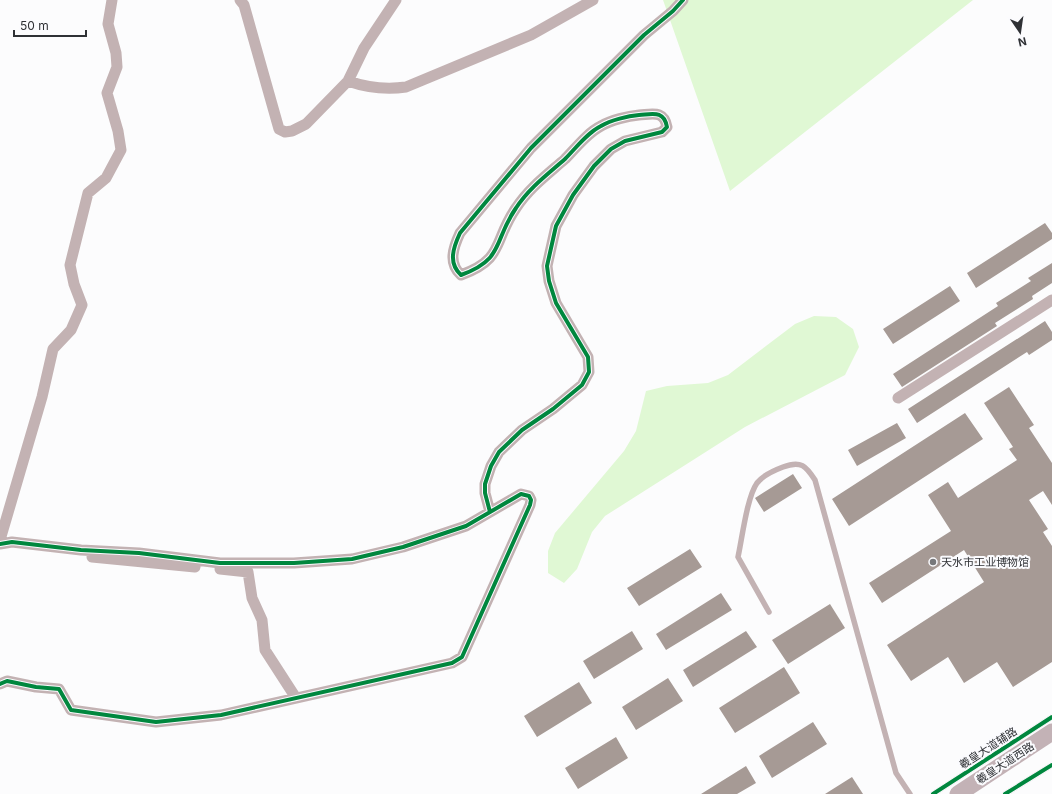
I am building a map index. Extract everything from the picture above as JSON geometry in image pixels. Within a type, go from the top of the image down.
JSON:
[{"type":"main road","name":"羲皇大道西路","points":[[958,794],[1052,732]]},
{"type":"main road","name":"羲皇大道西路","points":[[971,794],[1052,742]]},
{"type":"street","points":[[0,540],[42,397],[53,349],[71,330],[82,305],[74,284],[70,265],[88,193],[106,178],[121,150],[118,131],[107,92],[117,67],[116,53],[108,24],[112,0]]},
{"type":"street","points":[[240,0],[246,13],[279,129],[285,132],[292,131],[306,124],[348,81],[364,48],[396,0]]},
{"type":"street","points":[[348,81],[366,87],[391,89],[406,87],[531,35],[593,0]]},
{"type":"street","points":[[490,512],[485,493],[485,484],[491,466],[499,452],[522,430],[553,409],[582,385],[589,372],[588,357],[556,303],[549,281],[547,266],[556,226],[573,196],[599,160],[611,149],[626,141],[662,132],[668,127],[666,119],[660,115],[636,115],[601,126],[526,195],[508,220],[493,256],[476,270],[461,275],[455,270],[452,255],[453,247],[460,233],[531,148],[644,35],[673,11],[683,0]]},
{"type":"street","points":[[898,398],[1052,300]]},
{"type":"street","points":[[0,544],[12,542],[81,550],[139,553],[220,563],[294,563],[352,559],[402,547],[466,526],[521,494],[528,496],[531,500],[462,657],[452,663],[221,715],[156,722],[71,710],[59,689],[36,687],[8,681],[0,684]]},
{"type":"street","points":[[0,548],[248,572],[252,598],[262,620],[265,650],[296,698]]},
{"type":"lane","points":[[769,612],[738,557],[751,497],[757,482],[769,473],[796,464],[806,466],[815,480],[896,773],[910,794]]},
{"type":"lane","name":"羲皇大道辅路","points":[[933,794],[1052,717]]},
{"type":"lane","points":[[1005,794],[1052,765]]},
{"type":"green space","points":[[663,0],[973,0],[730,191]]},
{"type":"green space","points":[[814,316],[836,317],[853,329],[859,347],[845,375],[745,427],[605,516],[592,532],[577,569],[564,583],[548,573],[548,551],[555,533],[624,451],[636,431],[646,391],[667,386],[708,383],[728,375],[795,324]]},
{"type":"building","points":[[1045,223],[1052,233],[1052,239],[976,288],[967,273]]},
{"type":"building","points":[[1052,263],[1052,283],[1032,296],[1033,299],[995,323],[997,326],[902,387],[893,374],[998,306],[996,303],[1031,281],[1028,278]]},
{"type":"building","points":[[950,286],[960,301],[893,344],[883,329]]},
{"type":"building","points":[[1045,321],[1052,332],[1052,340],[1029,355],[1027,352],[917,423],[908,409]]},
{"type":"building","points":[[1009,387],[1034,425],[1029,428],[1052,463],[1052,505],[1043,491],[1029,500],[1048,529],[1043,532],[1052,546],[1052,662],[1013,687],[997,662],[964,683],[948,657],[911,681],[887,645],[984,582],[964,550],[882,603],[869,583],[951,531],[928,495],[948,482],[958,498],[1017,460],[1009,449],[1013,447],[984,403]]},
{"type":"building","points":[[965,413],[983,439],[849,526],[832,499]]},
{"type":"building","points":[[897,423],[906,438],[857,466],[848,450]]},
{"type":"building","points":[[793,474],[802,488],[764,512],[755,498]]},
{"type":"building","points":[[690,549],[702,567],[639,606],[627,588]]},
{"type":"building","points":[[721,593],[732,610],[666,650],[656,634]]},
{"type":"building","points":[[830,604],[845,628],[788,664],[772,640]]},
{"type":"building","points":[[632,631],[643,649],[594,679],[583,661]]},
{"type":"building","points":[[746,631],[757,647],[693,687],[683,670]]},
{"type":"building","points":[[784,667],[800,693],[735,733],[719,708]]},
{"type":"building","points":[[668,678],[683,701],[636,730],[622,707]]},
{"type":"building","points":[[579,682],[592,703],[537,737],[524,716]]},
{"type":"building","points":[[813,722],[827,744],[772,778],[759,756]]},
{"type":"building","points":[[616,737],[628,758],[578,789],[565,768]]},
{"type":"building","points":[[746,766],[756,783],[737,794],[701,794]]},
{"type":"building","points":[[852,777],[863,794],[825,794]]},
{"type":"cycle path","points":[[490,512],[485,493],[485,484],[491,466],[499,452],[522,430],[553,409],[582,385],[589,372],[588,357],[556,303],[549,281],[547,266],[556,226],[573,195],[594,166],[611,149],[625,141],[662,132],[667,127],[666,122],[661,115],[639,115],[610,122],[596,129],[527,194],[509,220],[492,255],[475,269],[461,275],[454,265],[453,260],[455,244],[460,233],[531,148],[644,35],[673,11],[683,0]]},
{"type":"cycle path","points":[[0,544],[12,542],[81,550],[139,553],[220,563],[294,563],[352,559],[403,547],[466,526],[521,494],[529,496],[531,500],[462,657],[452,663],[221,715],[156,722],[71,710],[59,689],[36,687],[7,681],[0,684]]},
{"type":"cycle path","points":[[933,794],[1052,717]]},
{"type":"cycle path","points":[[1005,794],[1052,765]]},
{"type":"place","name":"天水市工业博物馆","points":[[933,562]]}]
